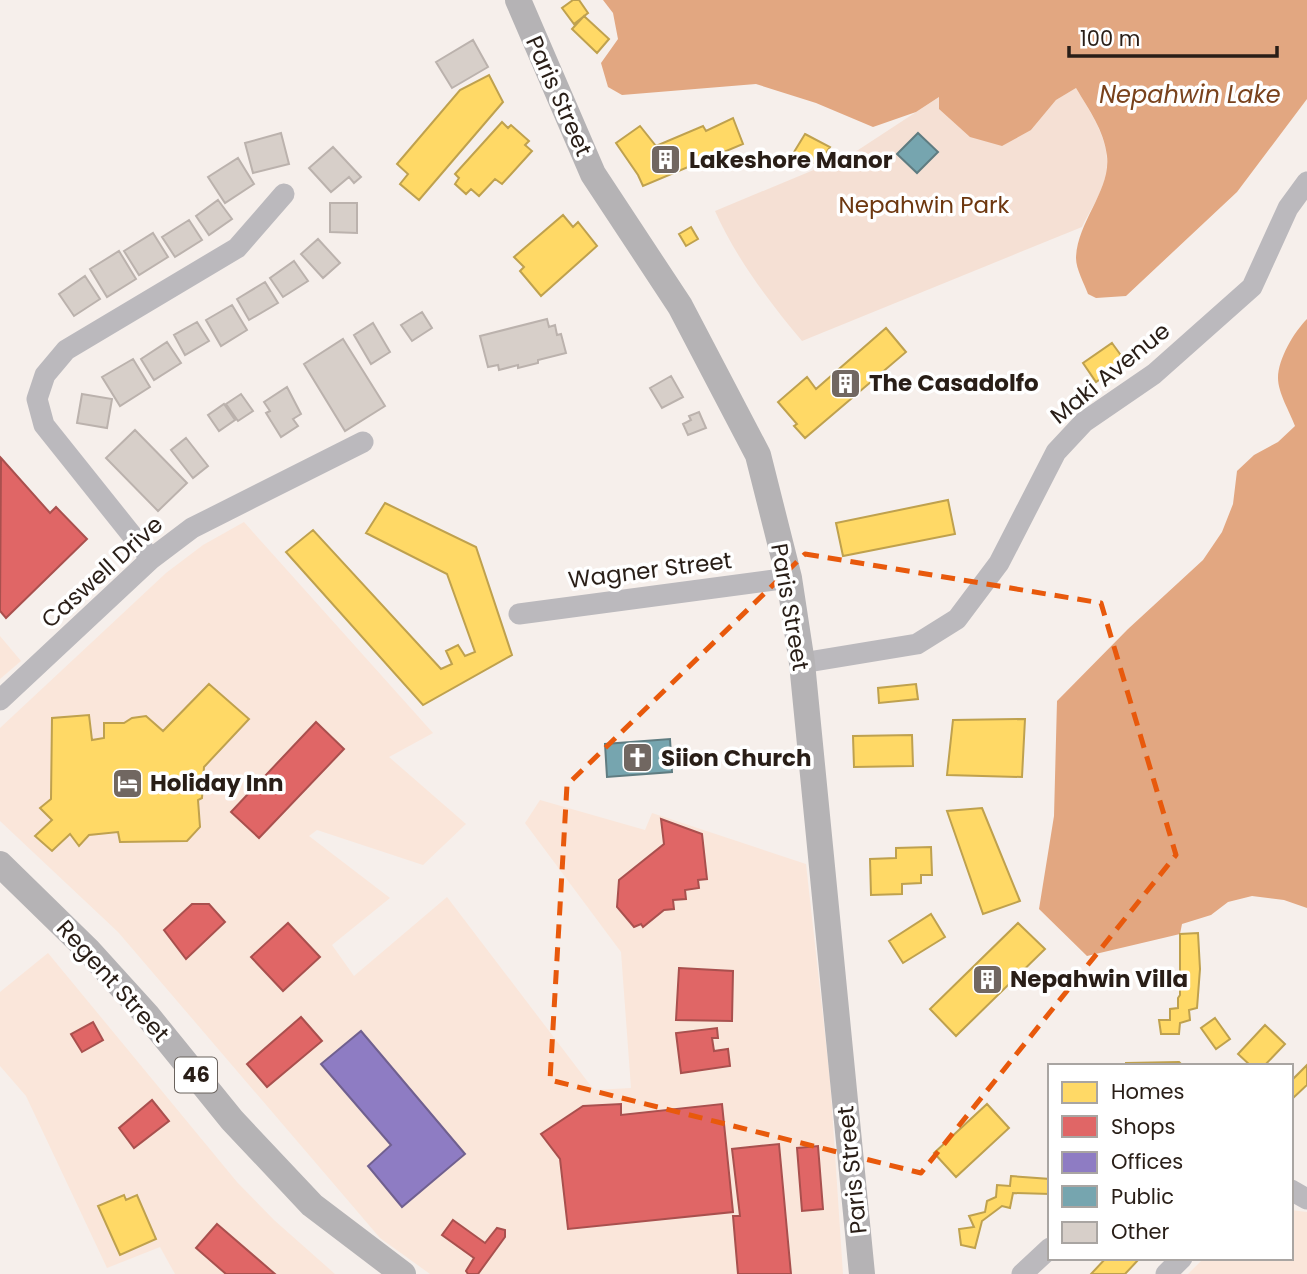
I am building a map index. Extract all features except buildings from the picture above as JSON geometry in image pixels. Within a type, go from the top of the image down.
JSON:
[{"type":"main road","name":"Paris Street","points":[[518,0],[593,174],[681,306],[758,455],[789,578],[802,663],[862,1274]]},
{"type":"main road","name":"Regent Street","points":[[0,864],[88,950],[147,1015],[232,1120],[312,1205],[403,1274]]},
{"type":"street","name":"Maki Avenue","points":[[802,663],[918,644],[957,619],[999,562],[1056,452],[1084,422],[1154,374],[1252,287],[1288,208],[1307,182]]},
{"type":"street","points":[[151,559],[44,425],[37,399],[45,375],[66,350],[236,248],[284,194]]},
{"type":"street","name":"Caswell Drive","points":[[0,700],[151,559],[192,528],[363,442]]},
{"type":"street","name":"Wagner Street","points":[[519,614],[789,578]]},
{"type":"street","points":[[1022,1274],[1048,1250]]},
{"type":"street","points":[[1166,1274],[1180,1260]]},
{"type":"highlighted area","points":[[805,554],[1101,603],[1176,855],[921,1173],[550,1080],[567,785]]},
{"type":"shaded area","points":[[244,522],[433,733],[389,757],[466,824],[423,865],[317,830],[309,836],[390,898],[332,945],[354,976],[447,897],[594,1090],[631,1088],[621,952],[525,823],[540,800],[645,830],[652,813],[806,864],[830,1079],[843,1274],[430,1274],[380,1238],[118,932],[0,821],[0,728],[166,573],[203,545]]},
{"type":"shaded area","points":[[0,636],[21,661],[0,679]]},
{"type":"shaded area","points":[[48,953],[237,1182],[274,1220],[335,1274],[175,1274],[160,1247],[107,1268],[26,1096],[0,1066],[0,992]]},
{"type":"shaded area","points":[[1293,1210],[1307,1212],[1307,1274],[1188,1274],[1202,1260],[1293,1260]]},
{"type":"green space","name":"Nepahwin Park","points":[[1076,88],[1100,131],[1107,154],[1103,184],[1082,227],[802,341],[754,279],[715,211],[852,154],[939,97],[1031,130],[1056,100]]},
{"type":"water","name":"Nepahwin Lake","points":[[603,0],[1307,0],[1307,99],[1237,192],[1126,296],[1096,298],[1088,294],[1076,258],[1082,232],[1104,181],[1107,156],[1099,129],[1076,88],[1056,100],[1031,130],[1002,146],[970,137],[939,109],[939,97],[916,112],[873,127],[816,103],[756,84],[622,95],[608,87],[601,63],[618,39],[613,13]]},
{"type":"water","points":[[1307,319],[1307,908],[1284,900],[1252,896],[1228,902],[1211,915],[1182,924],[1180,934],[1087,956],[1039,909],[1054,816],[1057,701],[1128,629],[1203,560],[1222,532],[1233,504],[1237,471],[1254,455],[1278,442],[1295,426],[1280,390],[1278,378],[1288,346]]},
{"type":"place","name":"Lakeshore Manor","points":[[666,160]]},
{"type":"place","name":"The Casadolfo","points":[[846,383]]},
{"type":"place","name":"Siion Church","points":[[638,758]]},
{"type":"place","name":"Holiday Inn","points":[[127,783]]},
{"type":"place","name":"Nepahwin Villa","points":[[987,979]]}]
